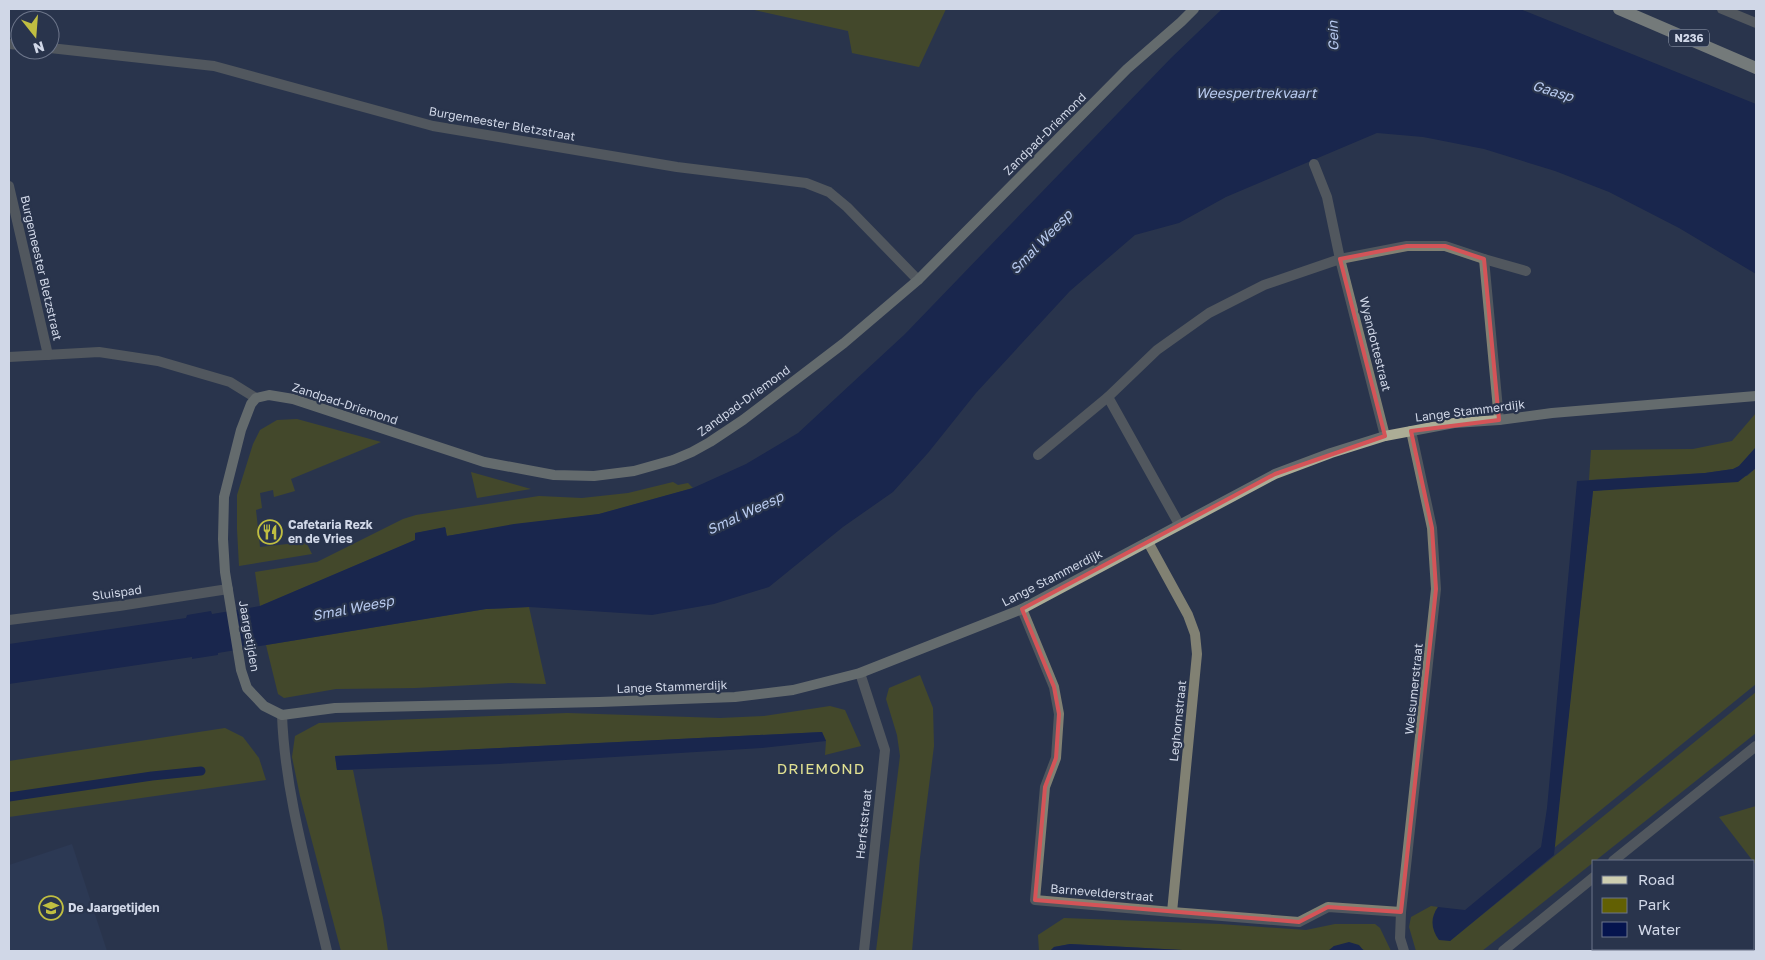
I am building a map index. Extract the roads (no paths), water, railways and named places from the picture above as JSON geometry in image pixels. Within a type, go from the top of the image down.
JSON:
[{"type":"main road","name":"N236","points":[[1620,9],[1756,68]]},
{"type":"street","name":"Zandpad-Driemond","points":[[256,398],[269,395],[293,398],[484,462],[554,475],[594,476],[634,471],[692,452],[727,432],[844,343],[918,280],[1127,69],[1194,9]]},
{"type":"street","points":[[1722,9],[1756,23]]},
{"type":"street","name":"Burgemeester Bletzstraat","points":[[60,49],[214,66],[433,126],[677,167],[806,183],[829,192],[918,280]]},
{"type":"street","name":"Wyandottestraat","points":[[1314,164],[1327,197],[1340,259],[1385,436]]},
{"type":"street","name":"Burgemeester Bletzstraat","points":[[9,186],[48,355]]},
{"type":"street","points":[[1038,455],[1108,396],[1157,350],[1209,313],[1264,285],[1340,259],[1407,246],[1445,246],[1526,271]]},
{"type":"street","points":[[1484,259],[1499,420]]},
{"type":"street","points":[[9,357],[98,352],[158,360],[230,382],[256,398]]},
{"type":"street","points":[[1108,396],[1179,524]]},
{"type":"street","name":"Lange Stammerdijk","points":[[282,715],[335,708],[735,697],[793,690],[860,673],[1022,609],[1275,474],[1331,453],[1385,436],[1454,423],[1756,396]]},
{"type":"street","name":"Jaargetijden","points":[[256,398],[251,404],[241,430],[224,497],[223,539],[230,605],[241,670],[247,688],[264,706],[282,715]]},
{"type":"street","name":"Welsumerstraat","points":[[1404,951],[1400,938],[1401,912],[1436,589],[1432,528],[1411,431]]},
{"type":"street","name":"Leghornstraat","points":[[1148,542],[1188,615],[1196,634],[1197,654],[1172,912]]},
{"type":"street","name":"Sluispad","points":[[9,620],[119,606],[228,589]]},
{"type":"street","name":"Barnevelderstraat","points":[[1022,609],[1054,687],[1059,714],[1056,758],[1045,786],[1036,900],[1299,922],[1328,907],[1401,912]]},
{"type":"street","name":"Herfststraat","points":[[860,673],[885,750],[864,951]]},
{"type":"street","points":[[282,715],[283,742],[291,790],[327,951]]},
{"type":"street","points":[[1614,860],[1756,746]]},
{"type":"street","points":[[1503,951],[1592,879]]},
{"type":"water","name":"Weespertrekvaart","points":[[1222,9],[1520,9],[1756,104],[1756,274],[1679,228],[1609,192],[1555,171],[1484,149],[1423,137],[1377,133],[1226,197],[1179,223],[1135,235],[1070,291],[976,393],[928,453],[893,492],[843,527],[769,587],[714,604],[652,615],[529,607],[486,609],[218,653],[218,655],[192,659],[192,657],[9,684],[9,644],[186,618],[187,615],[211,611],[212,614],[260,606],[415,540],[415,533],[445,527],[447,536],[514,524],[599,514],[693,488],[746,464],[798,433],[905,334],[1171,58]]},
{"type":"water","points":[[1756,447],[1756,468],[1738,482],[1593,491],[1554,855],[1450,941],[1439,940],[1432,924],[1438,907],[1465,910],[1541,847],[1547,808],[1577,481],[1705,473],[1733,469],[1739,466]]},
{"type":"water","points":[[822,732],[826,741],[762,748],[499,764],[337,770],[335,756]]},
{"type":"water","points":[[1349,942],[1359,945],[1364,951],[1328,951],[1334,946]]},
{"type":"water","points":[[1070,944],[1201,951],[1050,951],[1054,947]]},
{"type":"waterway","points":[[9,797],[152,776],[201,771]]},
{"type":"place","name":"Cafetaria Rezk en de Vries","points":[[270,532]]},
{"type":"place","name":"De Jaargetijden","points":[[51,908]]},
{"type":"district","name":"DRIEMOND","points":[[821,769]]},
{"type":"water label","name":"Gein","points":[[1333,36]]},
{"type":"water label","name":"Gaasp","points":[[1553,91]]},
{"type":"water label","name":"Smal Weesp","points":[[1041,242]]},
{"type":"water label","name":"Smal Weesp","points":[[745,513]]},
{"type":"water label","name":"Smal Weesp","points":[[353,608]]}]
